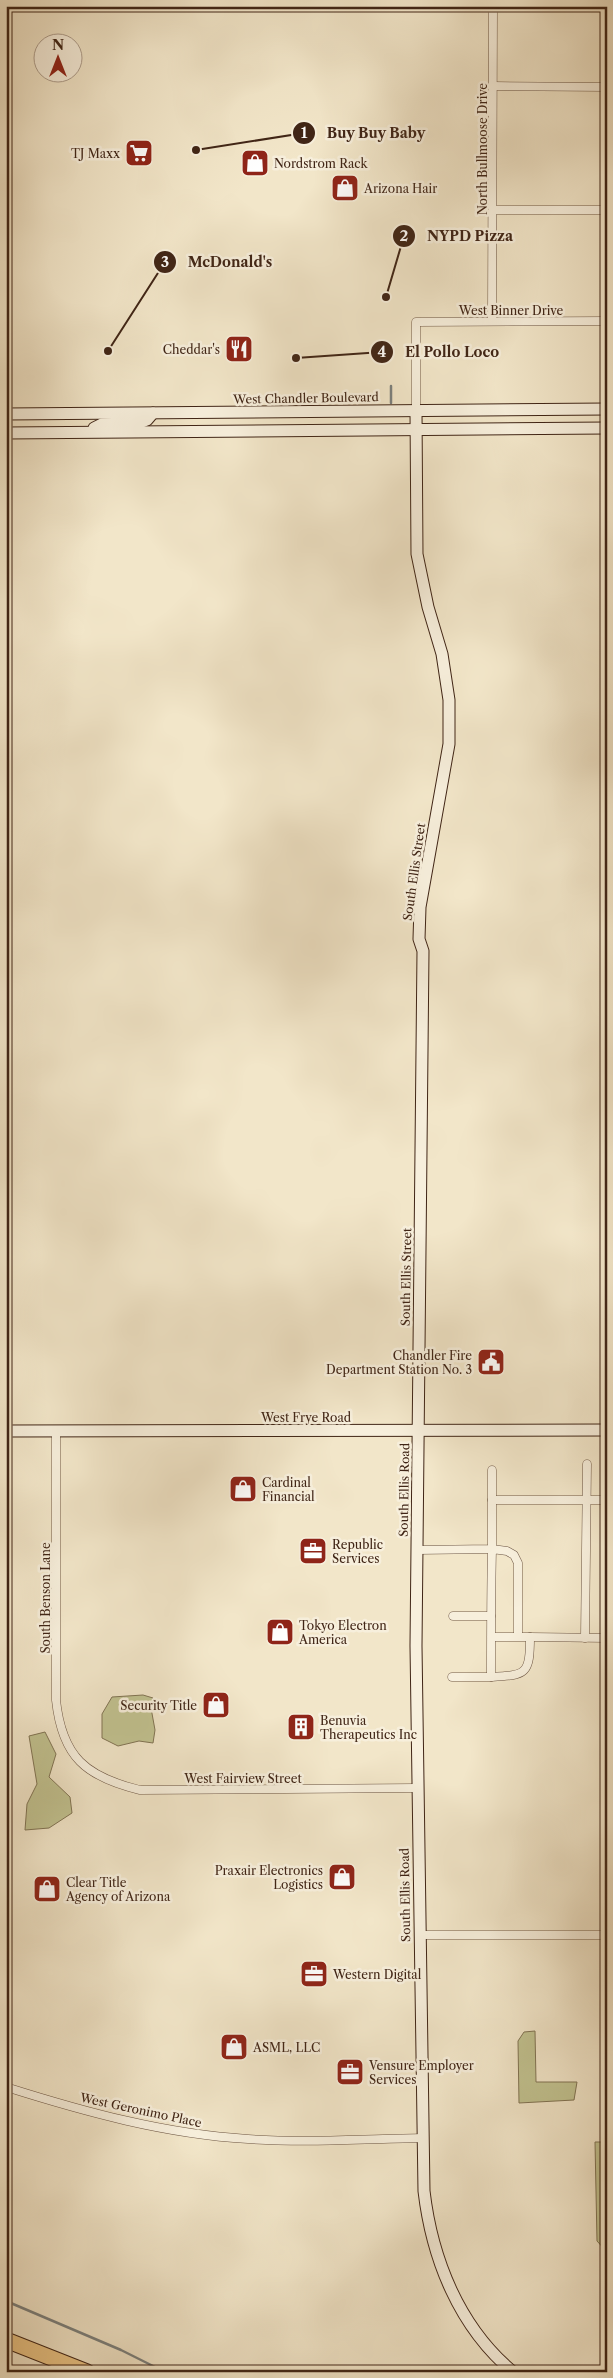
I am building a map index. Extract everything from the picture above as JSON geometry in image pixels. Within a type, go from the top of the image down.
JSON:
[{"type":"highway","points":[[6,2340],[87,2372]]},
{"type":"street","name":"North Bullmoose Drive","points":[[492,321],[493,6]]},
{"type":"street","points":[[493,86],[607,87]]},
{"type":"street","points":[[493,210],[607,210]]},
{"type":"street","name":"West Binner Drive","points":[[416,411],[416,322],[607,321]]},
{"type":"street","name":"West Chandler Boulevard","points":[[6,414],[607,410]]},
{"type":"street","name":"South Ellis Street","points":[[416,411],[417,554],[428,606],[442,654],[449,700],[449,744],[420,907],[419,939],[423,951],[418,1431]]},
{"type":"street","points":[[86,432],[102,424],[142,422],[153,413]]},
{"type":"street","points":[[6,433],[607,428]]},
{"type":"street","name":"West Frye Road","points":[[6,1431],[607,1430]]},
{"type":"street","name":"South Benson Lane","points":[[56,1431],[56,1700],[58,1722],[66,1742],[78,1760]]},
{"type":"street","name":"South Ellis Road","points":[[418,1431],[417,1788],[424,2191],[436,2250],[443,2272],[460,2309],[487,2345],[513,2372]]},
{"type":"street","points":[[585,1638],[587,1464]]},
{"type":"street","points":[[491,1677],[492,1470]]},
{"type":"street","points":[[492,1500],[607,1500]]},
{"type":"street","points":[[417,1550],[492,1548],[508,1551],[514,1555],[518,1563],[518,1637]]},
{"type":"street","points":[[453,1616],[491,1616]]},
{"type":"street","points":[[491,1637],[607,1638]]},
{"type":"street","points":[[452,1676],[491,1677],[519,1675],[526,1669],[530,1655],[530,1637]]},
{"type":"street","name":"West Fairview Street","points":[[78,1760],[110,1782],[140,1790],[417,1788]]},
{"type":"street","points":[[420,1935],[607,1935]]},
{"type":"street","name":"West Geronimo Place","points":[[6,2087],[84,2110],[170,2130],[204,2135],[248,2139],[302,2140],[423,2138]]},
{"type":"green space","points":[[143,1695],[153,1698],[155,1704],[151,1708],[155,1730],[153,1743],[139,1741],[118,1746],[102,1738],[102,1714],[112,1697]]},
{"type":"green space","points":[[45,1732],[56,1754],[49,1777],[70,1797],[72,1813],[49,1828],[25,1830],[27,1804],[37,1784],[29,1736]]},
{"type":"green space","points":[[535,2031],[536,2082],[577,2082],[574,2100],[519,2103],[518,2041],[524,2032]]},
{"type":"green space","points":[[595,2142],[607,2142],[607,2252],[597,2241]]},
{"type":"waterway","points":[[391,386],[391,403]]},
{"type":"waterway","points":[[6,2301],[121,2350],[165,2372]]},
{"type":"place","name":"Buy Buy Baby","points":[[196,150]]},
{"type":"place","name":"TJ Maxx","points":[[139,153]]},
{"type":"place","name":"Nordstrom Rack","points":[[255,163]]},
{"type":"place","name":"Arizona Hair","points":[[345,188]]},
{"type":"place","name":"NYPD Pizza","points":[[386,297]]},
{"type":"place","name":"Cheddar's","points":[[239,349]]},
{"type":"place","name":"McDonald's","points":[[108,351]]},
{"type":"place","name":"El Pollo Loco","points":[[296,358]]},
{"type":"place","name":"Chandler Fire Department Station No. 3","points":[[491,1362]]},
{"type":"place","name":"Cardinal Financial","points":[[243,1489]]},
{"type":"place","name":"Republic Services","points":[[313,1551]]},
{"type":"place","name":"Tokyo Electron America","points":[[280,1632]]},
{"type":"place","name":"Security Title","points":[[216,1705]]},
{"type":"place","name":"Benuvia Therapeutics Inc","points":[[301,1727]]},
{"type":"place","name":"Praxair Electronics Logistics","points":[[342,1877]]},
{"type":"place","name":"Clear Title Agency of Arizona","points":[[47,1889]]},
{"type":"place","name":"Western Digital","points":[[314,1974]]},
{"type":"place","name":"ASML, LLC","points":[[234,2047]]},
{"type":"place","name":"Vensure Employer Services","points":[[350,2072]]}]
